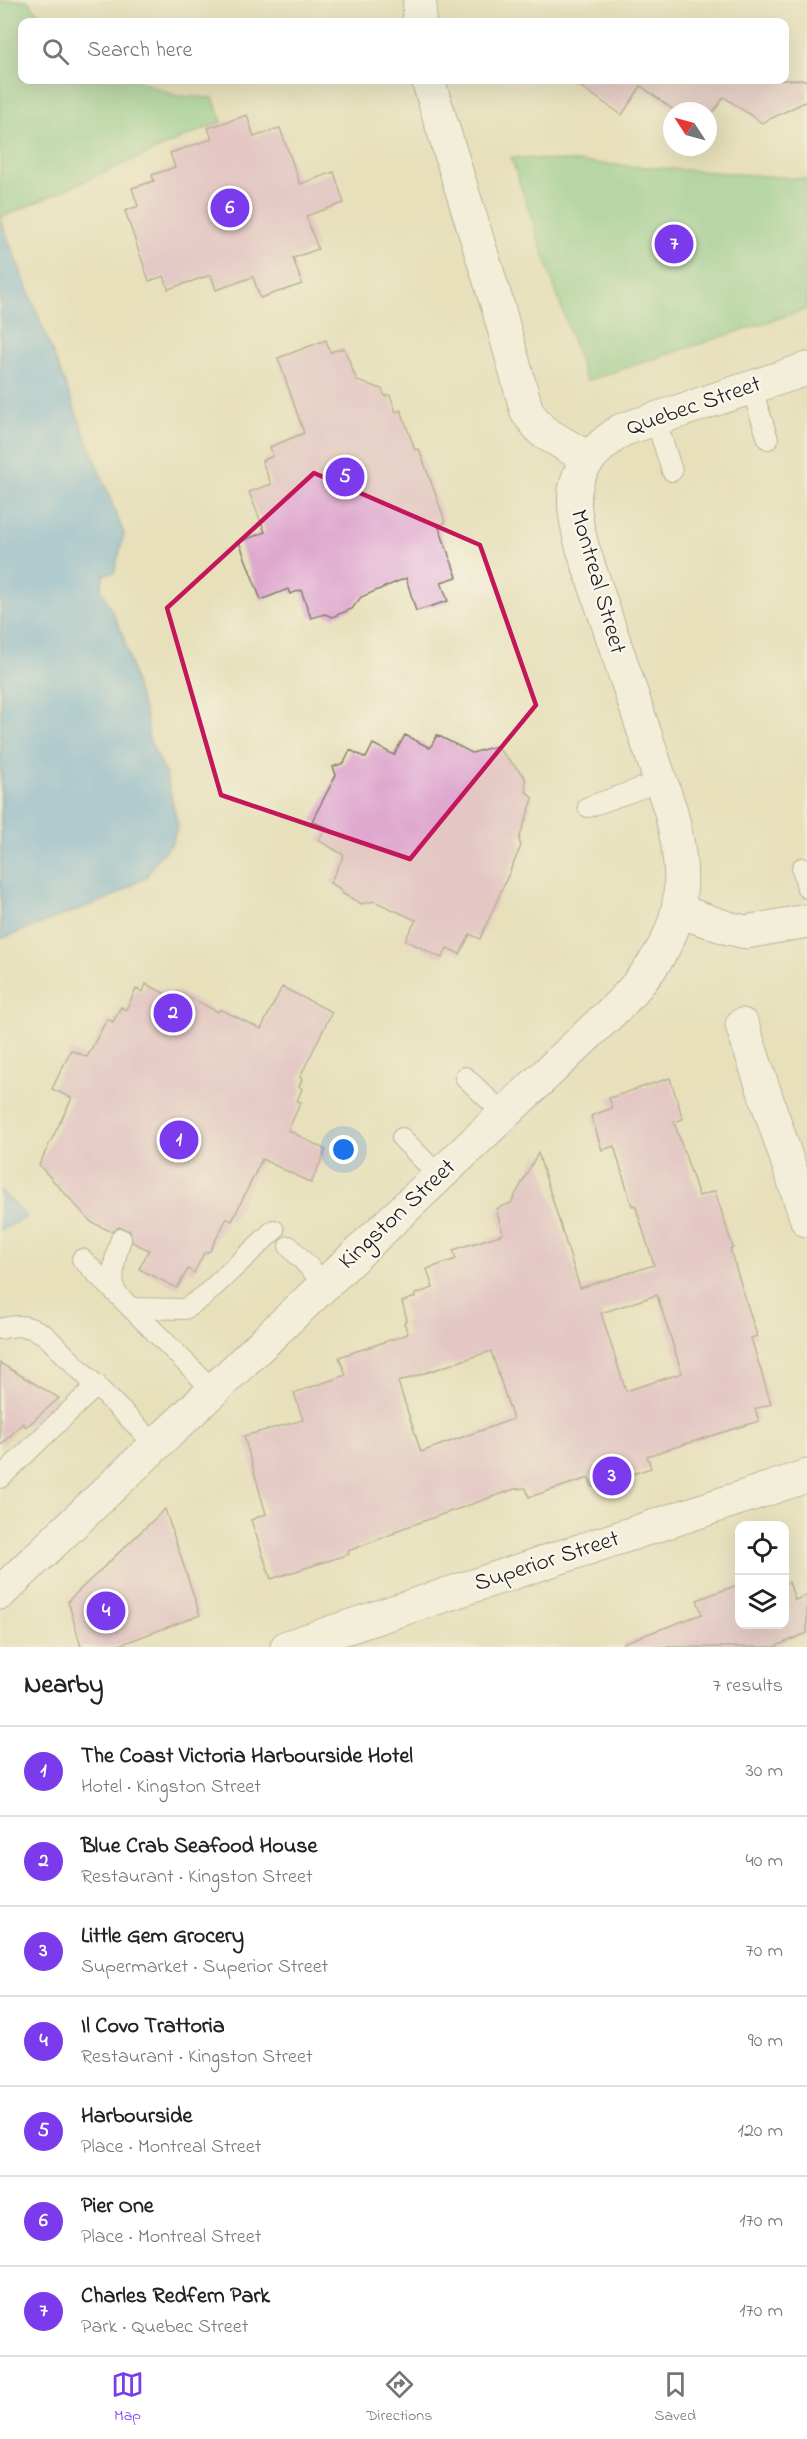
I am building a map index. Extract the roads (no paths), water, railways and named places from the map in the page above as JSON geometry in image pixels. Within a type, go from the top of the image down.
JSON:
[{"type":"street","points":[[419,18],[420,0]]},
{"type":"street","points":[[429,84],[492,286],[527,412],[542,431],[589,459]]},
{"type":"street","name":"Quebec Street","points":[[589,459],[610,438],[622,430],[655,417],[807,369]]},
{"type":"street","name":"Montreal Street","points":[[589,459],[578,476],[574,488],[574,518],[671,812],[681,860],[679,910]]},
{"type":"street","points":[[679,910],[728,928],[746,932],[807,921]]},
{"type":"street","name":"Kingston Street","points":[[0,1593],[639,983],[656,960],[671,933],[679,910]]},
{"type":"street","points":[[742,1025],[807,1220]]},
{"type":"street","name":"Superior Street","points":[[287,1647],[807,1476]]},
{"type":"lane","points":[[751,387],[768,439]]},
{"type":"lane","points":[[655,417],[672,471]]},
{"type":"lane","points":[[588,807],[661,781]]},
{"type":"lane","points":[[802,868],[807,888]]},
{"type":"lane","points":[[465,1077],[504,1114]]},
{"type":"lane","points":[[402,1138],[439,1176]]},
{"type":"lane","points":[[131,1308],[185,1308],[204,1296],[274,1230]]},
{"type":"lane","points":[[114,1291],[112,1275],[115,1255],[121,1239]]},
{"type":"lane","points":[[289,1246],[325,1284]]},
{"type":"lane","points":[[82,1259],[213,1390]]},
{"type":"lane","points":[[0,1329],[30,1326],[45,1335],[156,1445]]},
{"type":"lane","points":[[0,1478],[97,1385]]},
{"type":"water","points":[[0,219],[124,534],[114,573],[104,574],[101,588],[123,635],[137,691],[146,716],[149,739],[166,775],[178,826],[172,843],[156,860],[146,877],[114,896],[1,939]]},
{"type":"water","points":[[0,1190],[27,1217],[0,1230]]},
{"type":"place","name":"Pier One","points":[[230,208]]},
{"type":"place","name":"Charles Redfern Park","points":[[674,244]]},
{"type":"place","name":"Harbourside","points":[[345,477]]},
{"type":"place","name":"Blue Crab Seafood House","points":[[173,1013]]},
{"type":"place","name":"The Coast Victoria Harbourside Hotel","points":[[179,1140]]},
{"type":"place","name":"Little Gem Grocery","points":[[612,1476]]},
{"type":"place","name":"Il Covo Trattoria","points":[[106,1611]]}]
